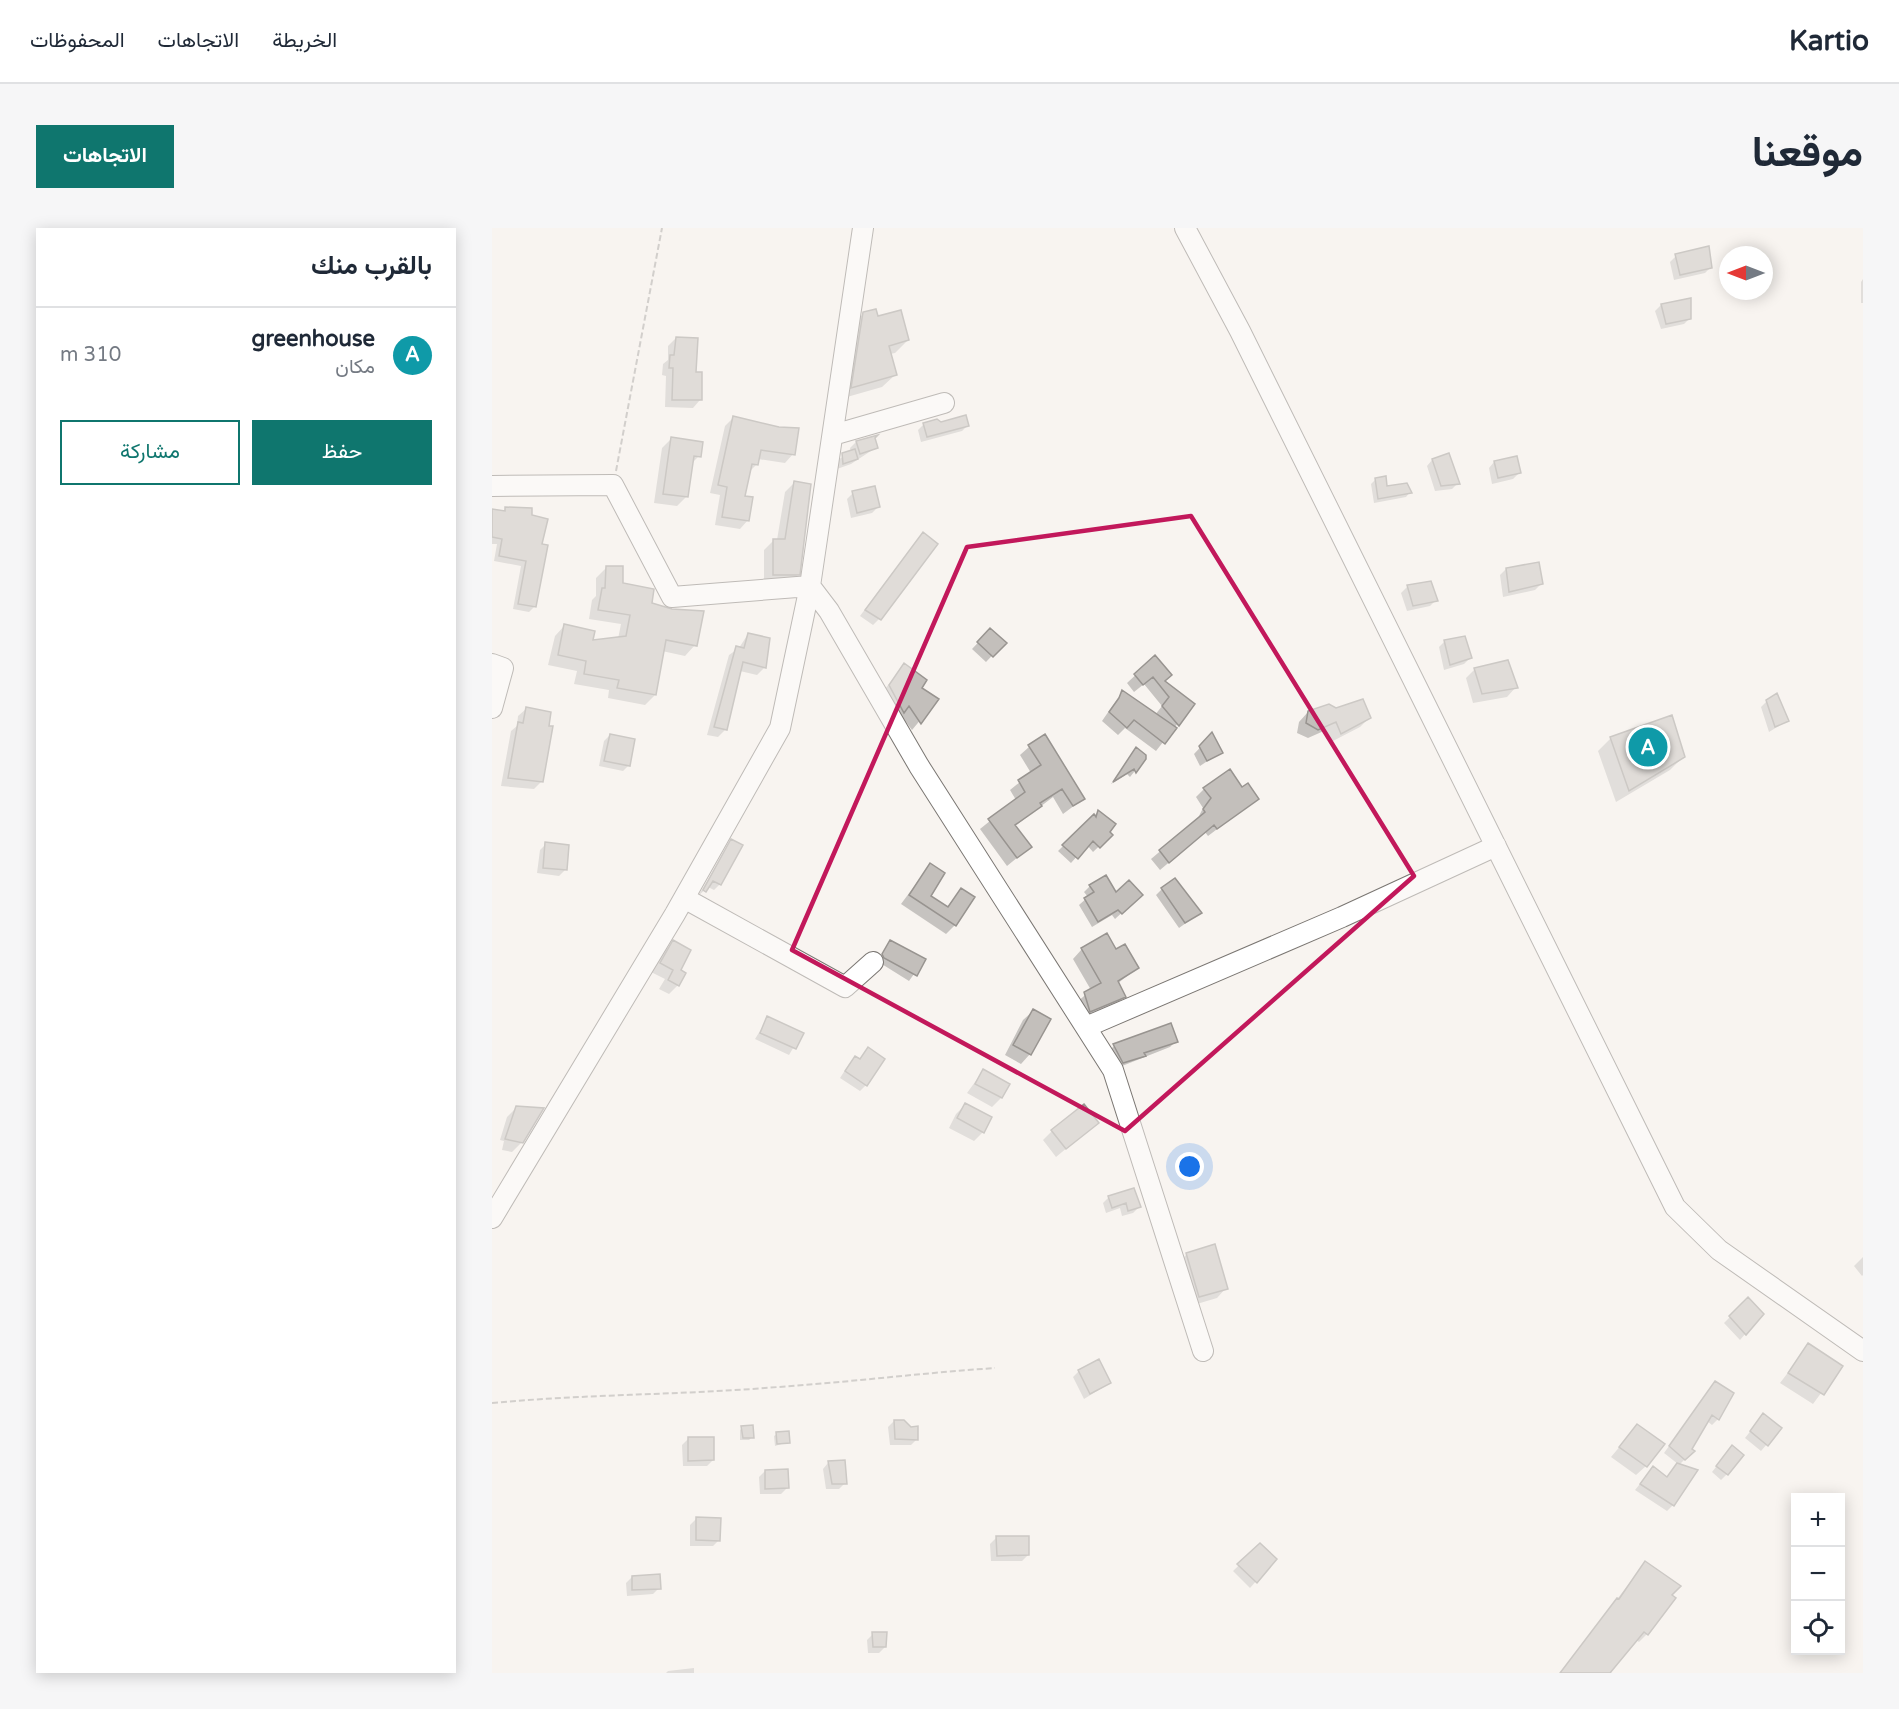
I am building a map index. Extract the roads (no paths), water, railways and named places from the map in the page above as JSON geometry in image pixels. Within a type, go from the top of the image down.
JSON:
[{"type":"street","points":[[492,1218],[684,898],[780,728],[810,586],[863,228]]},
{"type":"street","points":[[1185,228],[1240,331],[1675,1207],[1719,1250],[1863,1351]]},
{"type":"street","points":[[833,435],[944,403]]},
{"type":"street","points":[[492,486],[613,485],[672,597],[810,586]]},
{"type":"street","points":[[810,586],[829,611],[919,766],[1113,1070],[1203,1351]]},
{"type":"street","points":[[492,664],[503,668],[492,708]]},
{"type":"street","points":[[1086,1027],[1342,916],[1496,846]]},
{"type":"street","points":[[684,898],[845,987],[873,962]]},
{"type":"place","name":"greenhouse","points":[[1648,747]]}]
